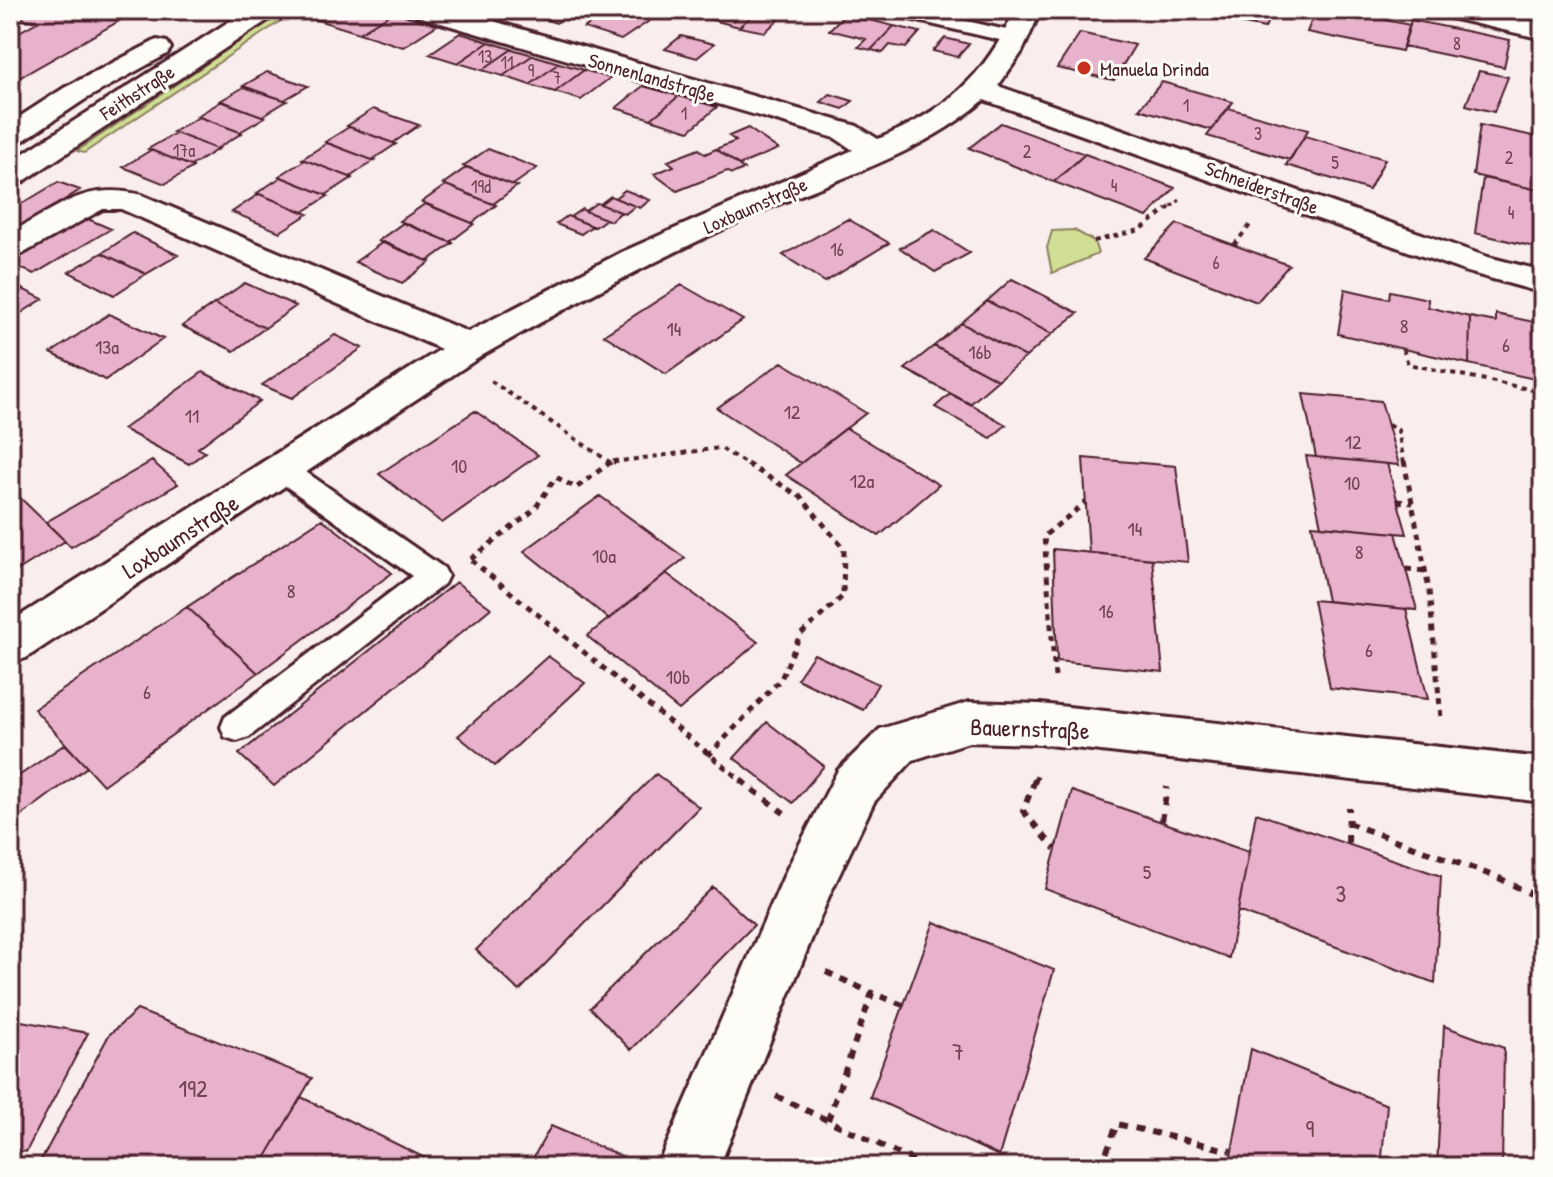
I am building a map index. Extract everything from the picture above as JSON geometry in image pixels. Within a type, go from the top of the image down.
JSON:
[{"type":"street","name":"Feithstraße","points":[[10,136],[74,94],[225,10]]},
{"type":"street","name":"Feithstraße","points":[[10,176],[265,10]]},
{"type":"street","name":"Sonnenlandstraße","points":[[426,10],[846,132],[875,151]]},
{"type":"street","points":[[1451,10],[1543,31]]},
{"type":"street","name":"Loxbaumstraße","points":[[10,645],[463,352],[544,303],[629,261],[919,133],[982,90],[1022,24]]},
{"type":"street","name":"Schneiderstraße","points":[[982,90],[1476,264],[1543,282]]},
{"type":"street","points":[[10,247],[94,201],[122,200],[463,352]]},
{"type":"street","name":"Bauernstraße","points":[[688,1167],[825,846],[856,786],[897,744],[969,722],[1056,704],[1543,780]]},
{"type":"lane","name":"Loxbaumstraße","points":[[894,10],[1022,24]]},
{"type":"lane","points":[[237,727],[433,576],[283,470]]},
{"type":"path","points":[[1094,241],[1140,230],[1179,202],[1202,166]]},
{"type":"path","points":[[1403,349],[1408,364],[1541,391]]},
{"type":"path","points":[[463,352],[613,462]]},
{"type":"path","points":[[1534,379],[1541,391]]},
{"type":"path","points":[[1388,425],[1398,430],[1426,571],[1441,719]]},
{"type":"path","points":[[470,560],[534,510],[556,477],[576,488],[613,462],[720,448],[801,497],[844,549],[843,596],[800,635],[781,679],[708,756]]},
{"type":"path","points":[[1397,501],[1413,503]]},
{"type":"path","points":[[1055,849],[1023,811],[1056,704],[1044,536],[1086,502]]},
{"type":"path","points":[[457,550],[708,756],[825,846]]},
{"type":"path","points":[[1406,569],[1426,571]]},
{"type":"path","points":[[1348,823],[1499,878],[1543,900]]},
{"type":"path","points":[[828,1120],[872,993],[903,1005]]},
{"type":"path","points":[[728,1073],[927,1167]]},
{"type":"path","points":[[1101,1167],[1117,1124],[1231,1151]]},
{"type":"green space","points":[[286,10],[297,10],[84,153],[77,151]]},
{"type":"green space","points":[[1074,230],[1094,241],[1098,254],[1052,273],[1047,248],[1052,231]]},
{"type":"building","points":[[10,10],[79,10],[119,21],[10,83],[10,37],[37,22],[10,15]]},
{"type":"building","points":[[334,10],[394,12],[359,33],[317,20]]},
{"type":"building","points":[[531,10],[578,10],[556,23],[526,13]]},
{"type":"building","points":[[611,10],[623,10],[652,19],[621,40],[584,28]]},
{"type":"building","points":[[699,10],[758,10],[739,27],[693,15]]},
{"type":"building","points":[[758,10],[789,10],[765,32],[739,27]]},
{"type":"building","points":[[1173,10],[1272,10],[1265,28]]},
{"type":"building","points":[[1316,10],[1336,10],[1410,25],[1402,51],[1307,32]]},
{"type":"building","points":[[394,12],[437,25],[403,47],[359,33]]},
{"type":"building","points":[[845,14],[894,26],[871,50],[858,47],[866,39],[829,30]]},
{"type":"building","points":[[1411,20],[1510,40],[1504,67],[1403,46]]},
{"type":"building","points":[[894,26],[920,32],[906,48],[890,45],[883,53],[871,50]]},
{"type":"building","points":[[460,33],[489,42],[458,63],[429,54]]},
{"type":"building","points":[[1080,33],[1135,45],[1114,80],[1057,68]]},
{"type":"building","points":[[681,36],[714,44],[697,58],[665,49]]},
{"type":"building","points":[[945,38],[969,44],[958,57],[933,51]]},
{"type":"building","points":[[489,42],[512,49],[482,70],[458,63]]},
{"type":"building","points":[[512,49],[533,55],[503,76],[482,70]]},
{"type":"building","points":[[533,55],[559,63],[530,85],[503,76]]},
{"type":"building","points":[[559,63],[584,70],[555,92],[530,85]]},
{"type":"building","points":[[584,70],[610,78],[581,100],[555,92]]},
{"type":"building","points":[[1479,71],[1508,77],[1494,112],[1466,105]]},
{"type":"building","points":[[267,72],[308,86],[284,100],[243,86]]},
{"type":"building","points":[[1162,82],[1233,102],[1212,130],[1139,109]]},
{"type":"building","points":[[643,86],[679,96],[651,119],[616,108]]},
{"type":"building","points":[[244,87],[287,101],[262,116],[220,101]]},
{"type":"building","points":[[830,94],[853,101],[843,109],[821,102]]},
{"type":"building","points":[[679,96],[717,107],[689,131],[651,119]]},
{"type":"building","points":[[222,101],[265,117],[240,132],[197,116]]},
{"type":"building","points":[[1228,108],[1308,130],[1290,160],[1207,136]]},
{"type":"building","points":[[373,109],[419,125],[393,143],[347,126]]},
{"type":"building","points":[[199,117],[242,133],[216,149],[173,132]]},
{"type":"building","points":[[1001,123],[1085,154],[1054,182],[969,148]]},
{"type":"building","points":[[1480,125],[1543,138],[1543,191],[1473,175]]},
{"type":"building","points":[[349,127],[396,144],[372,160],[325,142]]},
{"type":"building","points":[[748,128],[778,149],[739,165],[716,149],[736,141],[729,136]]},
{"type":"building","points":[[176,133],[218,149],[191,166],[148,149]]},
{"type":"building","points":[[1305,136],[1385,159],[1369,190],[1286,165]]},
{"type":"building","points":[[327,143],[375,160],[350,177],[302,159]]},
{"type":"building","points":[[488,149],[537,168],[513,185],[463,166]]},
{"type":"building","points":[[699,149],[705,154],[716,149],[744,169],[732,174],[727,171],[677,191],[654,174],[674,166],[668,161]]},
{"type":"building","points":[[151,150],[193,167],[165,184],[123,167]]},
{"type":"building","points":[[1085,154],[1175,188],[1147,217],[1054,182]]},
{"type":"building","points":[[305,160],[352,178],[326,195],[279,176]]},
{"type":"building","points":[[467,167],[517,186],[493,204],[443,184]]},
{"type":"building","points":[[281,177],[328,196],[303,212],[257,193]]},
{"type":"building","points":[[1483,178],[1543,191],[1543,249],[1475,233]]},
{"type":"building","points":[[58,182],[80,190],[10,234],[10,211]]},
{"type":"building","points":[[446,185],[496,205],[472,223],[422,202]]},
{"type":"building","points":[[625,190],[650,200],[640,208],[615,198]]},
{"type":"building","points":[[259,194],[308,214],[280,232],[232,212]]},
{"type":"building","points":[[611,196],[635,206],[625,214],[600,204]]},
{"type":"building","points":[[596,203],[621,212],[611,221],[585,211]]},
{"type":"building","points":[[425,204],[474,224],[450,242],[400,221]]},
{"type":"building","points":[[582,209],[606,219],[595,227],[570,217]]},
{"type":"building","points":[[567,216],[592,226],[581,234],[556,224]]},
{"type":"building","points":[[88,219],[111,229],[34,274],[10,263]]},
{"type":"building","points":[[848,219],[889,243],[825,282],[783,255]]},
{"type":"building","points":[[403,223],[453,243],[428,261],[378,241]]},
{"type":"building","points":[[1177,224],[1289,265],[1257,302],[1144,258]]},
{"type":"building","points":[[934,230],[970,253],[935,272],[900,248]]},
{"type":"building","points":[[133,233],[178,255],[146,274],[102,253]]},
{"type":"building","points":[[383,242],[430,262],[402,283],[355,262]]},
{"type":"building","points":[[102,253],[146,274],[114,295],[69,272]]},
{"type":"building","points":[[1012,279],[1078,313],[1052,334],[987,301]]},
{"type":"building","points":[[10,283],[43,299],[10,320]]},
{"type":"building","points":[[245,283],[296,306],[265,328],[214,304]]},
{"type":"building","points":[[682,285],[743,320],[666,374],[604,335]]},
{"type":"building","points":[[1345,289],[1389,299],[1390,291],[1428,299],[1428,307],[1470,317],[1469,364],[1338,334]]},
{"type":"building","points":[[987,301],[1052,334],[1026,357],[961,323]]},
{"type":"building","points":[[214,304],[265,328],[234,351],[182,326]]},
{"type":"building","points":[[109,314],[163,339],[105,380],[51,353]]},
{"type":"building","points":[[1496,314],[1543,324],[1543,381],[1469,364],[1470,317],[1496,322]]},
{"type":"building","points":[[961,323],[1026,357],[998,380],[934,346]]},
{"type":"building","points":[[335,335],[362,348],[292,398],[262,385]]},
{"type":"building","points":[[934,346],[998,380],[970,404],[905,369]]},
{"type":"building","points":[[782,362],[866,413],[801,463],[717,408]]},
{"type":"building","points":[[203,372],[260,401],[198,448],[205,452],[189,464],[123,429]]},
{"type":"building","points":[[950,394],[1006,425],[991,438],[935,407]]},
{"type":"building","points":[[1303,394],[1381,401],[1399,465],[1316,457]]},
{"type":"building","points":[[475,411],[538,455],[442,523],[379,474]]},
{"type":"building","points":[[846,428],[939,485],[879,536],[786,475]]},
{"type":"building","points":[[1306,456],[1387,464],[1407,534],[1321,526]]},
{"type":"building","points":[[1083,458],[1176,466],[1188,562],[1089,553]]},
{"type":"building","points":[[152,461],[178,484],[71,547],[46,522]]},
{"type":"building","points":[[10,488],[65,541],[10,575]]},
{"type":"building","points":[[600,496],[685,558],[609,619],[524,551]]},
{"type":"building","points":[[322,519],[392,573],[258,673],[187,607]]},
{"type":"building","points":[[1312,525],[1396,533],[1417,610],[1327,601]]},
{"type":"building","points":[[1053,549],[1152,559],[1163,672],[1057,661]]},
{"type":"building","points":[[666,573],[758,642],[679,710],[587,636]]},
{"type":"building","points":[[456,582],[491,608],[274,786],[239,754]]},
{"type":"building","points":[[1313,600],[1406,609],[1428,699],[1330,688]]},
{"type":"building","points":[[187,607],[258,673],[103,785],[34,709]]},
{"type":"building","points":[[814,654],[878,684],[863,710],[797,679]]},
{"type":"building","points":[[548,656],[585,683],[495,766],[458,736]]},
{"type":"building","points":[[767,722],[824,766],[793,803],[734,758]]},
{"type":"building","points":[[65,744],[87,767],[10,824],[10,782]]},
{"type":"building","points":[[656,774],[699,807],[519,991],[476,950]]},
{"type":"building","points":[[1072,791],[1249,852],[1229,958],[1045,889]]},
{"type":"building","points":[[1256,813],[1441,876],[1435,983],[1238,911]]},
{"type":"building","points":[[713,887],[754,925],[631,1050],[590,1008]]},
{"type":"building","points":[[934,922],[1054,970],[999,1156],[870,1097]]},
{"type":"building","points":[[137,1010],[312,1078],[260,1167],[51,1167],[40,1162],[109,1035]]},
{"type":"building","points":[[10,1019],[88,1033],[26,1152],[10,1149]]},
{"type":"building","points":[[1444,1026],[1504,1048],[1502,1167],[1437,1167]]},
{"type":"building","points":[[1251,1049],[1387,1105],[1381,1167],[1229,1167]]},
{"type":"building","points":[[301,1097],[435,1163],[433,1167],[260,1167]]},
{"type":"building","points":[[551,1126],[644,1166],[528,1167]]},
{"type":"place","name":"Manuela Drinda","points":[[1084,68]]}]
